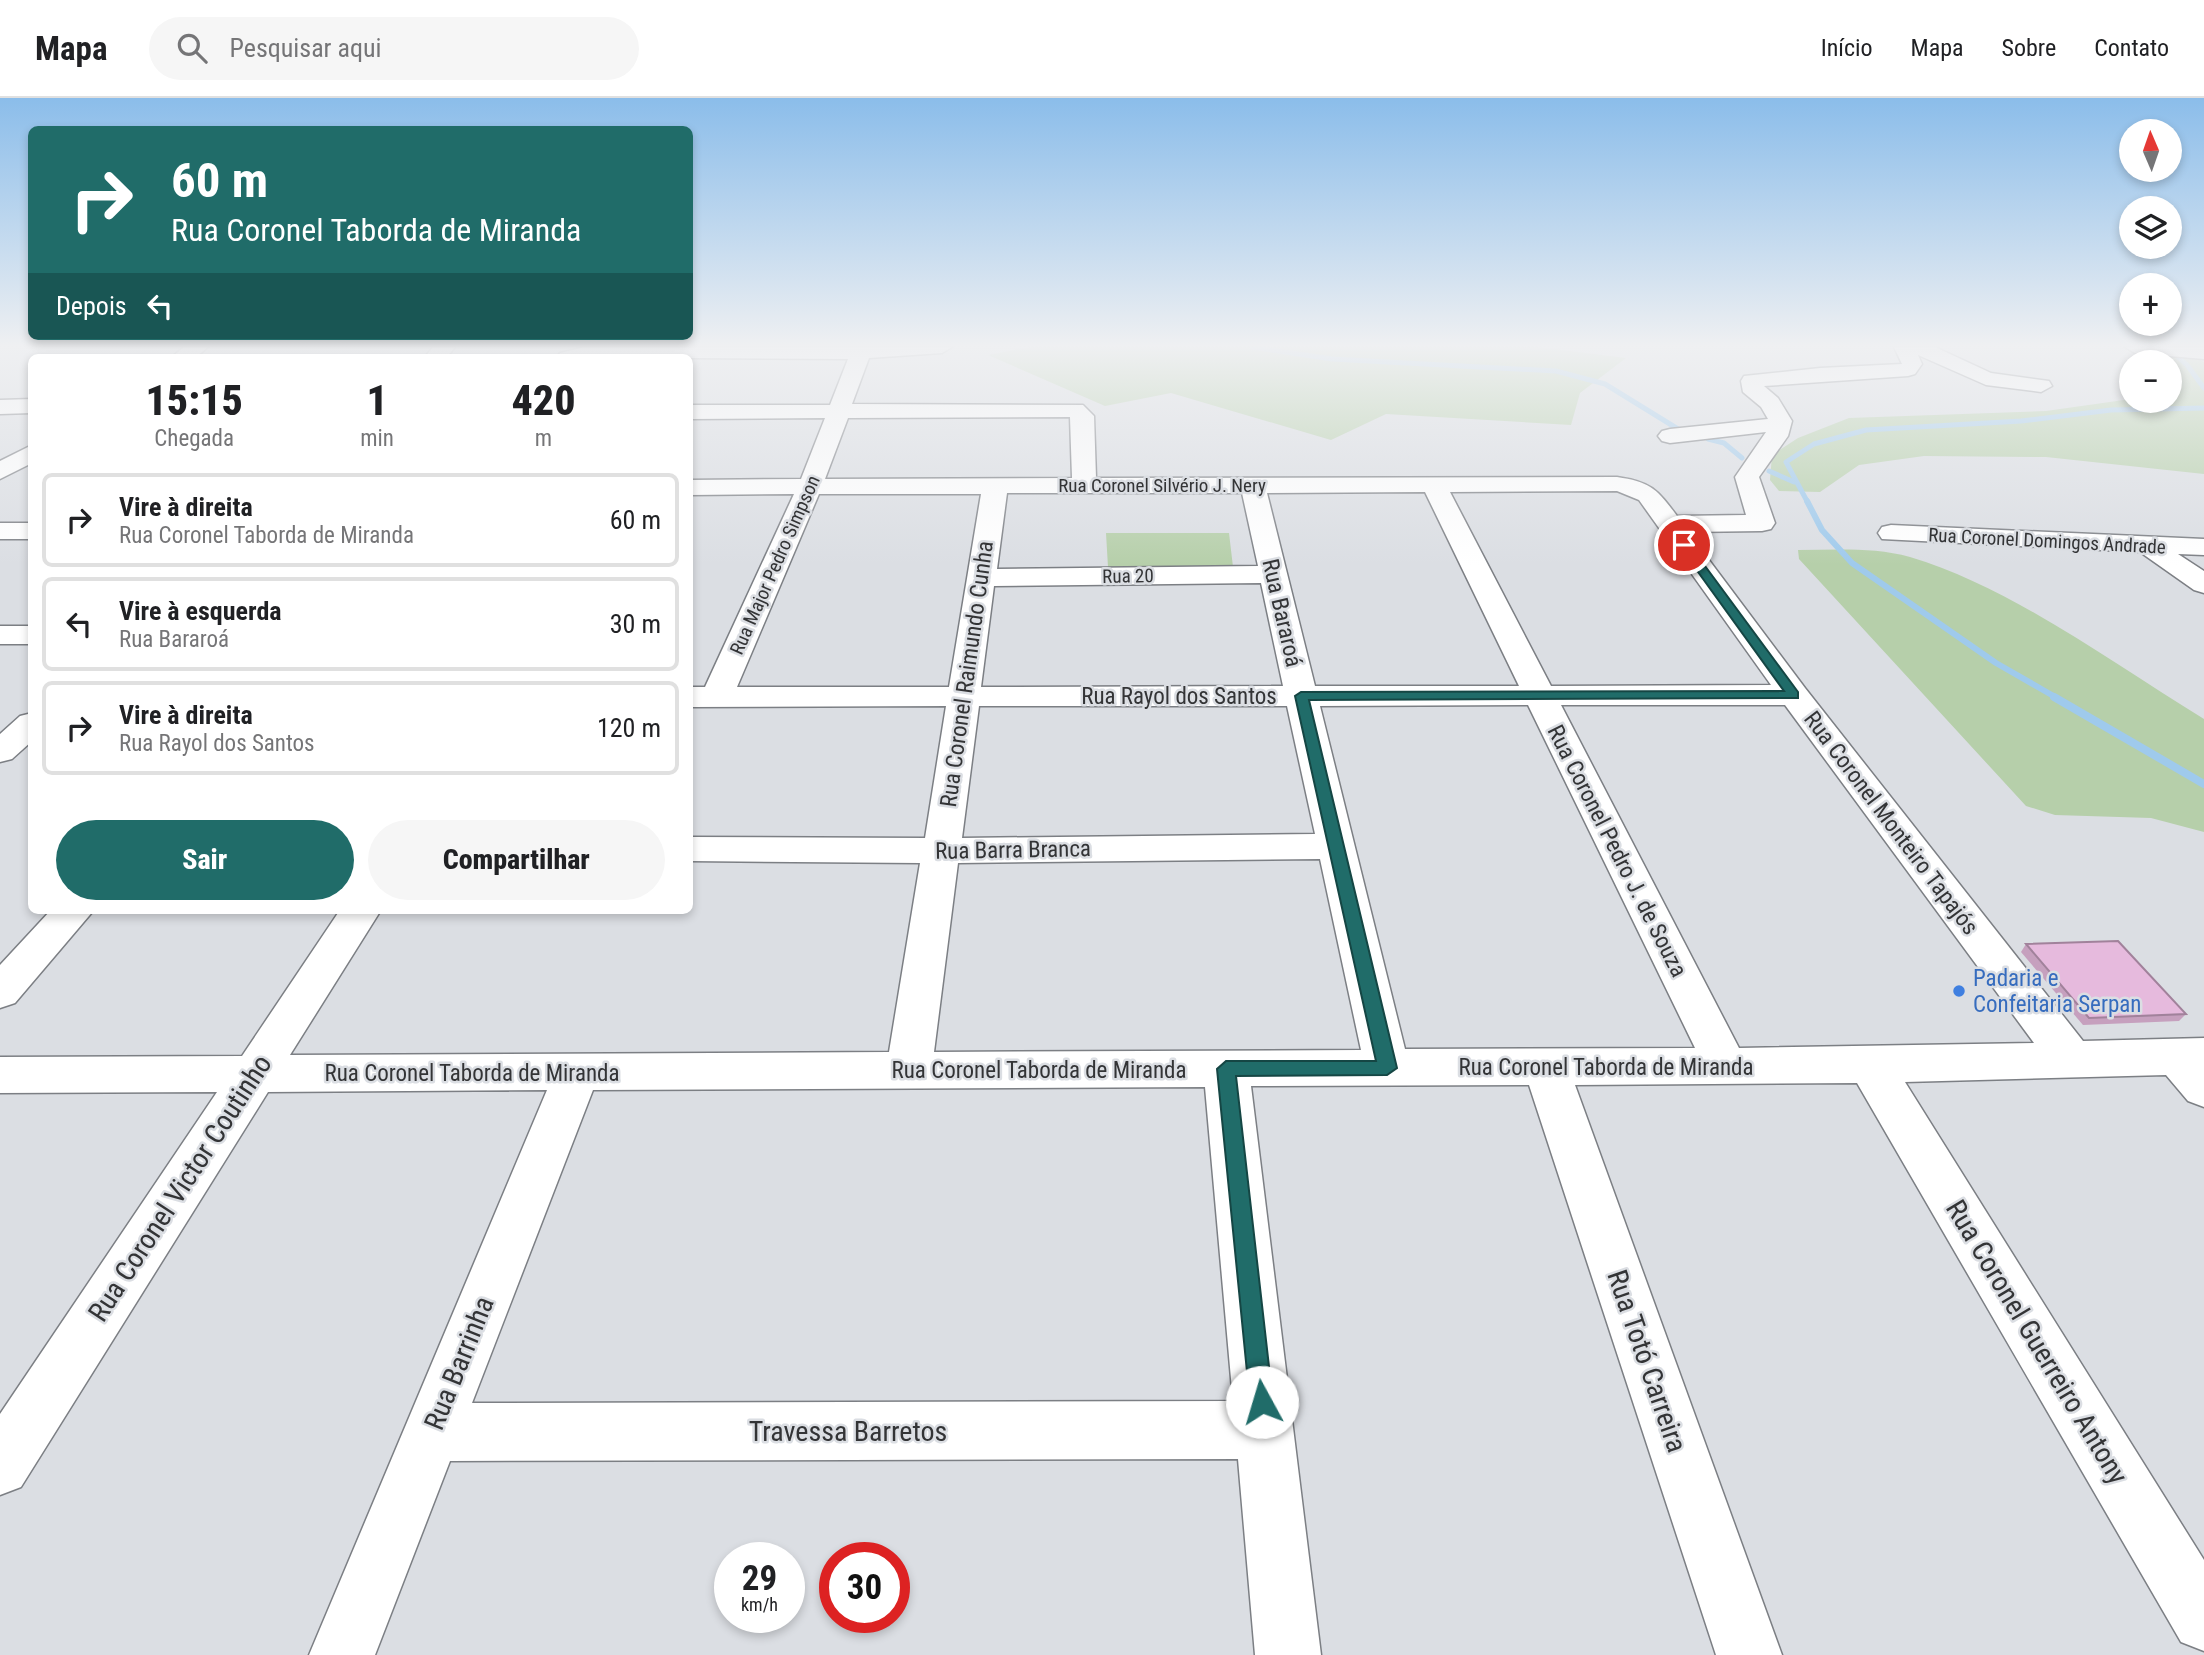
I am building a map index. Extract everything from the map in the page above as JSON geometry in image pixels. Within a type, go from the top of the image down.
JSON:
[{"type":"street","name":"Rua Major Pedro Simpson","points":[[703,697],[810,487],[834,420]]},
{"type":"street","points":[[1083,420],[1084,486]]},
{"type":"street","points":[[1780,420],[1782,424]]},
{"type":"street","points":[[1670,436],[1782,424]]},
{"type":"street","points":[[1669,524],[1762,523],[1747,477],[1750,467],[1782,424]]},
{"type":"street","name":"Rua Coronel Silvério J. Nery","points":[[693,487],[1616,484],[1635,487]]},
{"type":"street","name":"Rua Bararoá","points":[[1252,485],[1387,1068]]},
{"type":"street","name":"Rua Coronel Pedro J. de Souza","points":[[1434,485],[1538,697],[1726,1066]]},
{"type":"street","name":"Rua Coronel Raimundo Cunha","points":[[909,1070],[995,486]]},
{"type":"street","name":"Rua Coronel Monteiro Tapajós","points":[[1635,487],[1648,495],[1794,695],[2071,1059]]},
{"type":"street","points":[[0,531],[28,531]]},
{"type":"street","name":"Rua Coronel Domingos Andrade","points":[[1891,533],[2150,547],[2204,547]]},
{"type":"street","points":[[2150,547],[2204,584]]},
{"type":"street","name":"Rua 20","points":[[982,578],[1273,575]]},
{"type":"street","points":[[0,635],[28,635]]},
{"type":"street","name":"Rua Rayol dos Santos","points":[[703,697],[1794,695]]},
{"type":"street","points":[[0,752],[28,727]]},
{"type":"street","name":"Rua Barra Branca","points":[[693,849],[941,850],[1336,846]]},
{"type":"street","points":[[0,992],[70,914]]},
{"type":"street","name":"Rua Coronel Victor Coutinho","points":[[0,1466],[358,914]]},
{"type":"street","name":"Rua Coronel Taborda de Miranda","points":[[0,1075],[1870,1065],[2071,1059],[2195,1067]]},
{"type":"street","name":"Rua Coronel Guerreiro Antony","points":[[1870,1065],[2204,1619]]},
{"type":"street","name":"Rua Totó Carreira","points":[[1546,1067],[1748,1655]]},
{"type":"street","points":[[1226,1069],[1288,1655]]},
{"type":"street","name":"Rua Barrinha","points":[[342,1655],[577,1072]]},
{"type":"street","name":"Travessa Barretos","points":[[431,1432],[1265,1430]]},
{"type":"green space","points":[[1262,420],[1374,420],[1331,440]]},
{"type":"green space","points":[[1481,420],[1573,420],[1571,425]]},
{"type":"green space","points":[[1845,420],[2204,420],[2204,474],[2046,457],[1924,456],[1859,465],[1820,492],[1779,491],[1770,480],[1772,455],[1798,438]]},
{"type":"green space","points":[[1106,533],[1229,533],[1233,567],[1108,567]]},
{"type":"green space","points":[[1798,550],[1883,552],[1910,557],[1948,571],[2024,607],[2204,719],[2204,832],[2151,818],[2055,815],[2026,806],[1799,559]]},
{"type":"building","points":[[2118,941],[2186,1014],[2089,1018],[2026,944]]},
{"type":"waterway","points":[[1663,420],[1678,429]]},
{"type":"waterway","points":[[1808,503],[1786,462],[1814,444],[1866,430],[2032,420]]},
{"type":"waterway","points":[[1708,439],[1724,443],[1742,458]]},
{"type":"waterway","points":[[1769,471],[1794,482]]},
{"type":"waterway","points":[[1807,501],[1822,530],[1852,563],[1996,663],[2057,698]]},
{"type":"waterway","points":[[2054,697],[2204,784]]},
{"type":"place","name":"Padaria e Confeitaria Serpan","points":[[1959,991]]},
{"type":"route","points":[[1262,1402],[1226,1069],[1387,1068],[1301,696],[1794,695],[1684,545]]}]
